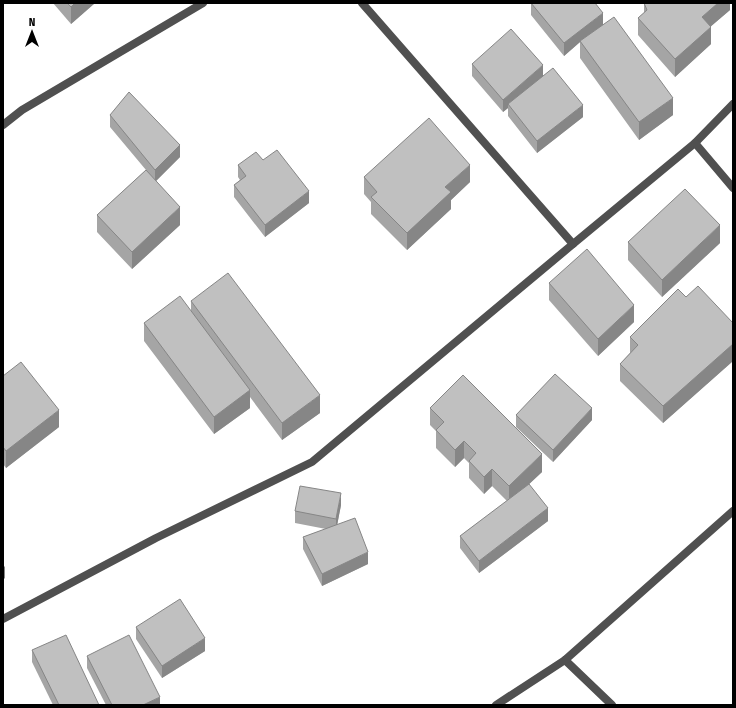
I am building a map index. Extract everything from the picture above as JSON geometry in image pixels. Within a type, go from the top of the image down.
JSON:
[{"type":"street","points":[[3,125],[22,110],[203,3]]},
{"type":"street","points":[[362,3],[573,244]]},
{"type":"street","points":[[3,619],[156,538],[312,462],[695,143],[733,104]]},
{"type":"street","points":[[695,143],[733,188]]},
{"type":"street","points":[[496,705],[565,660],[733,511]]},
{"type":"street","points":[[565,660],[612,705]]},
{"type":"building","points":[[67,3],[75,3],[71,7]]},
{"type":"building","points":[[531,3],[595,3],[603,13],[564,43]]},
{"type":"building","points":[[644,3],[718,3],[702,17],[711,27],[675,59],[638,18],[647,10]]},
{"type":"building","points":[[614,17],[673,98],[639,122],[580,41]]},
{"type":"building","points":[[511,29],[543,65],[503,100],[472,64]]},
{"type":"building","points":[[553,68],[583,105],[537,141],[508,104]]},
{"type":"building","points":[[129,92],[180,145],[155,170],[110,115]]},
{"type":"building","points":[[429,118],[470,165],[445,187],[451,192],[407,233],[371,197],[377,192],[364,177]]},
{"type":"building","points":[[277,150],[309,191],[265,225],[234,185],[246,176],[238,165],[256,152],[263,160]]},
{"type":"building","points":[[146,170],[180,207],[132,252],[97,215]]},
{"type":"building","points":[[685,189],[720,225],[662,280],[628,242]]},
{"type":"building","points":[[587,249],[634,305],[598,339],[549,283]]},
{"type":"building","points":[[228,273],[320,395],[282,423],[191,301]]},
{"type":"building","points":[[698,286],[733,323],[733,344],[663,406],[620,364],[638,345],[630,337],[678,289],[686,297]]},
{"type":"building","points":[[180,296],[250,390],[214,417],[144,323]]},
{"type":"building","points":[[21,362],[59,410],[6,451],[3,447],[3,376]]},
{"type":"building","points":[[555,374],[592,408],[553,450],[516,415]]},
{"type":"building","points":[[463,375],[542,454],[509,486],[492,469],[484,477],[469,461],[476,453],[464,441],[455,450],[436,430],[444,422],[430,408]]},
{"type":"building","points":[[529,484],[548,508],[479,561],[460,536]]},
{"type":"building","points":[[300,486],[341,493],[336,519],[295,511]]},
{"type":"building","points":[[355,518],[368,552],[322,574],[303,537]]},
{"type":"building","points":[[180,599],[205,638],[162,666],[136,627]]},
{"type":"building","points":[[66,635],[99,705],[59,705],[32,650]]},
{"type":"building","points":[[129,635],[160,697],[143,705],[112,705],[87,656]]}]
